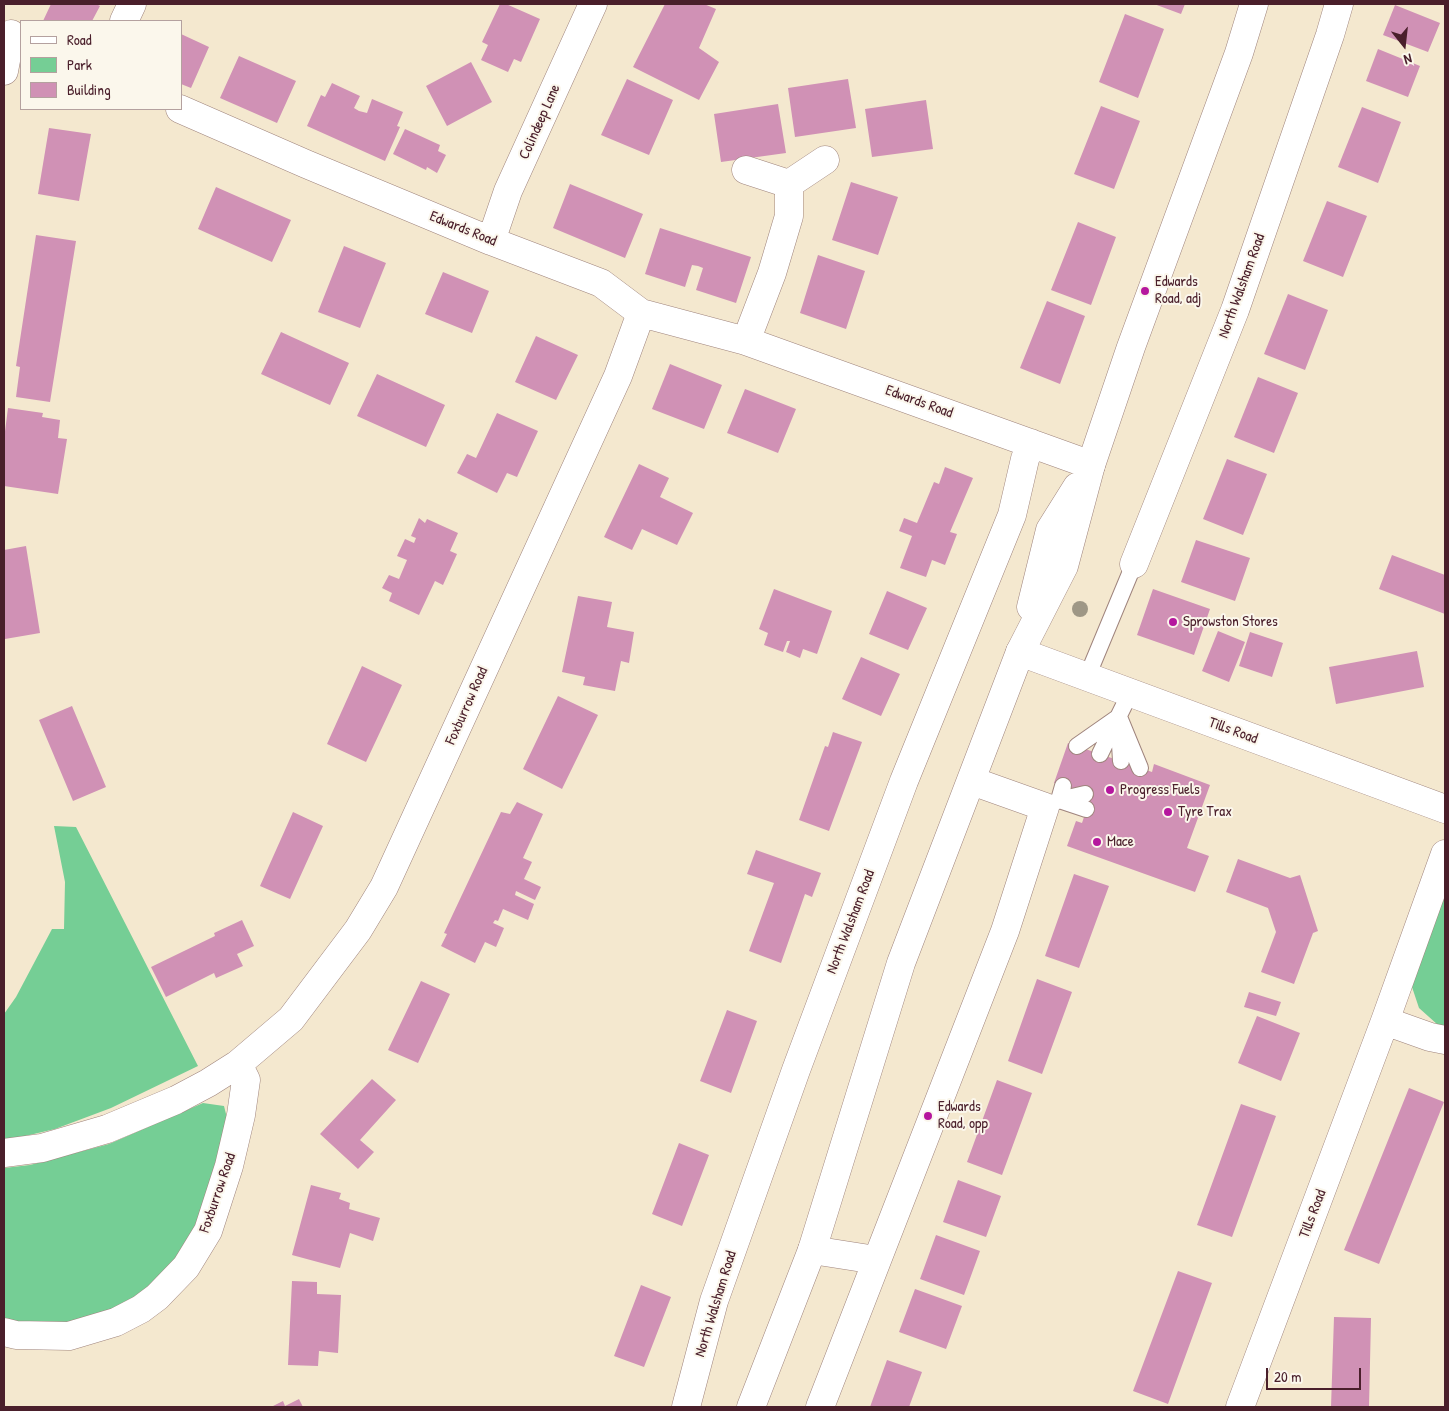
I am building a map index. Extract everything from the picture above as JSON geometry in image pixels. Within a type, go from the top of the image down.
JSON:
[{"type":"street","points":[[124,20],[132,4]]},
{"type":"street","name":"Colindeep Lane","points":[[492,242],[508,191],[593,4]]},
{"type":"street","points":[[751,1407],[812,1250],[901,963],[1020,652],[1064,566],[1091,465],[1131,348],[1239,53],[1254,4]]},
{"type":"street","name":"North Walsham Road","points":[[1134,564],[1235,310],[1339,4]]},
{"type":"street","points":[[4,71],[12,35]]},
{"type":"street","name":"Edwards Road","points":[[182,110],[492,242],[601,283],[641,313],[746,341],[1091,465]]},
{"type":"street","points":[[789,184],[825,160]]},
{"type":"street","points":[[746,170],[789,184]]},
{"type":"street","points":[[746,341],[772,273],[789,216],[789,184]]},
{"type":"street","name":"Foxburrow Road","points":[[4,1153],[42,1148],[107,1129],[176,1100],[238,1064],[291,1019],[358,930],[384,887],[618,376],[641,313]]},
{"type":"street","name":"North Walsham Road","points":[[686,1407],[714,1301],[796,1070],[904,781],[1012,515],[1025,459],[1031,443]]},
{"type":"street","name":"Tills Road","points":[[1020,652],[1087,677],[1124,705],[1445,809]]},
{"type":"street","points":[[820,1407],[1056,798],[972,781]]},
{"type":"street","name":"Tills Road","points":[[1240,1407],[1385,1021],[1445,854]]},
{"type":"street","points":[[1385,1021],[1430,1038],[1445,1040]]},
{"type":"street","name":"Foxburrow Road","points":[[4,1332],[16,1335],[69,1336],[116,1322],[141,1309],[157,1297],[186,1267],[208,1231],[229,1166],[241,1115],[246,1080],[238,1064]]},
{"type":"street","points":[[812,1250],[876,1260]]},
{"type":"lane","points":[[1087,677],[1134,564]]},
{"type":"lane","points":[[1077,746],[1124,705]]},
{"type":"lane","points":[[1100,754],[1124,705]]},
{"type":"lane","points":[[1121,761],[1124,705]]},
{"type":"lane","points":[[1124,705],[1140,768]]},
{"type":"lane","points":[[1056,798],[1086,802]]},
{"type":"green space","points":[[54,826],[76,827],[198,1066],[111,1108],[55,1129],[4,1141],[4,1014],[16,997],[52,929],[64,929],[65,882]]},
{"type":"green space","points":[[1445,892],[1445,1026],[1438,1025],[1419,1008],[1411,984]]},
{"type":"green space","points":[[203,1103],[224,1106],[229,1126],[187,1251],[130,1308],[72,1326],[4,1324],[4,1168],[30,1165],[109,1144]]},
{"type":"building","points":[[51,4],[96,4],[100,6],[93,20],[43,20]]},
{"type":"building","points":[[500,4],[506,4],[540,19],[521,62],[514,59],[508,72],[481,60],[488,45],[482,42]]},
{"type":"building","points":[[665,4],[704,4],[716,9],[699,48],[719,62],[699,100],[633,67]]},
{"type":"building","points":[[1154,4],[1185,4],[1181,14]]},
{"type":"building","points":[[1395,5],[1440,23],[1428,52],[1383,35]]},
{"type":"building","points":[[1125,14],[1164,29],[1138,98],[1099,82]]},
{"type":"building","points":[[182,34],[209,47],[191,88],[182,84]]},
{"type":"building","points":[[1378,49],[1420,66],[1408,97],[1366,81]]},
{"type":"building","points":[[239,56],[296,81],[277,123],[220,98]]},
{"type":"building","points":[[471,62],[492,102],[447,126],[426,86]]},
{"type":"building","points":[[627,79],[673,100],[649,155],[601,135]]},
{"type":"building","points":[[848,79],[856,128],[795,137],[788,88]]},
{"type":"building","points":[[332,83],[360,96],[354,108],[359,111],[367,113],[372,99],[403,112],[397,126],[400,127],[385,161],[307,126],[321,95],[325,97]]},
{"type":"building","points":[[926,100],[933,149],[872,157],[865,109]]},
{"type":"building","points":[[778,104],[786,153],[721,162],[714,114]]},
{"type":"building","points":[[1101,106],[1140,121],[1114,189],[1074,174]]},
{"type":"building","points":[[1362,107],[1401,122],[1378,183],[1338,167]]},
{"type":"building","points":[[49,128],[91,134],[79,201],[38,194]]},
{"type":"building","points":[[405,129],[440,145],[438,151],[446,155],[437,173],[427,167],[426,170],[393,154]]},
{"type":"building","points":[[851,182],[898,197],[878,255],[832,240]]},
{"type":"building","points":[[570,184],[643,214],[625,258],[553,228]]},
{"type":"building","points":[[216,187],[291,220],[272,262],[198,229]]},
{"type":"building","points":[[1327,201],[1367,216],[1343,277],[1303,261]]},
{"type":"building","points":[[1078,222],[1116,237],[1091,305],[1051,290]]},
{"type":"building","points":[[660,228],[751,257],[736,303],[696,290],[703,268],[698,266],[692,265],[685,287],[645,274]]},
{"type":"building","points":[[36,235],[76,241],[50,402],[16,397],[20,367],[16,366]]},
{"type":"building","points":[[344,246],[386,263],[360,328],[318,312]]},
{"type":"building","points":[[818,255],[865,271],[846,329],[800,313]]},
{"type":"building","points":[[443,272],[489,291],[472,333],[425,314]]},
{"type":"building","points":[[1288,294],[1328,310],[1305,370],[1264,354]]},
{"type":"building","points":[[1047,301],[1085,316],[1060,384],[1020,368]]},
{"type":"building","points":[[281,332],[349,363],[330,405],[261,374]]},
{"type":"building","points":[[536,336],[578,355],[556,400],[515,382]]},
{"type":"building","points":[[670,364],[722,385],[704,429],[652,409]]},
{"type":"building","points":[[377,374],[445,405],[426,447],[357,416]]},
{"type":"building","points":[[1258,377],[1298,393],[1274,453],[1234,437]]},
{"type":"building","points":[[745,389],[796,409],[778,453],[727,433]]},
{"type":"building","points":[[8,408],[43,413],[42,417],[60,420],[58,438],[67,439],[58,494],[4,486],[4,439]]},
{"type":"building","points":[[497,413],[538,431],[517,477],[507,473],[497,493],[457,473],[467,454],[476,458]]},
{"type":"building","points":[[1227,459],[1267,474],[1243,535],[1203,519]]},
{"type":"building","points":[[639,464],[669,478],[660,497],[693,513],[677,545],[642,529],[632,550],[604,537]]},
{"type":"building","points":[[945,467],[973,478],[950,532],[957,534],[945,565],[932,560],[926,577],[900,568],[912,536],[899,531],[904,518],[917,523],[934,482],[939,484]]},
{"type":"building","points":[[419,518],[425,523],[427,519],[458,533],[450,551],[457,554],[443,585],[435,581],[419,615],[389,601],[392,593],[382,588],[389,575],[399,579],[407,560],[397,556],[405,539],[414,543],[416,538],[411,536]]},
{"type":"building","points":[[1196,540],[1250,558],[1235,601],[1181,582]]},
{"type":"building","points":[[26,546],[40,633],[5,639],[4,550]]},
{"type":"building","points":[[1392,555],[1445,575],[1445,614],[1379,589]]},
{"type":"building","points":[[774,589],[832,611],[817,654],[803,649],[800,658],[786,652],[790,641],[787,641],[783,652],[764,645],[768,633],[759,629]]},
{"type":"building","name":"Sprowston Stores","points":[[1153,589],[1210,609],[1194,655],[1137,635]]},
{"type":"building","points":[[887,591],[927,608],[908,650],[869,634]]},
{"type":"building","points":[[578,596],[612,602],[607,627],[634,632],[629,663],[621,661],[615,691],[583,685],[585,677],[562,672]]},
{"type":"building","points":[[1218,631],[1245,642],[1229,682],[1202,671]]},
{"type":"building","points":[[1250,632],[1283,643],[1272,677],[1239,666]]},
{"type":"building","points":[[1417,651],[1424,687],[1336,704],[1329,667]]},
{"type":"building","points":[[861,657],[900,674],[881,716],[842,699]]},
{"type":"building","points":[[362,666],[402,685],[366,762],[327,744]]},
{"type":"building","points":[[558,696],[598,715],[562,789],[523,769]]},
{"type":"building","points":[[72,706],[106,787],[73,801],[39,720]]},
{"type":"building","points":[[833,732],[862,742],[829,831],[799,820],[825,746],[828,747]]},
{"type":"building","points":[[1068,743],[1152,772],[1154,764],[1210,785],[1187,848],[1209,856],[1195,892],[1067,846],[1076,821],[1082,823],[1091,796],[1054,783]]},
{"type":"building","points":[[517,802],[543,814],[523,858],[532,862],[524,879],[541,887],[535,900],[516,891],[515,895],[534,904],[528,920],[503,909],[498,921],[495,920],[493,923],[504,928],[496,947],[485,942],[475,963],[441,946],[447,934],[444,933],[501,812],[510,814]]},
{"type":"building","points":[[293,812],[323,826],[290,899],[260,886]]},
{"type":"building","points":[[756,850],[821,873],[812,897],[805,894],[781,963],[749,951],[774,883],[747,874]]},
{"type":"building","points":[[1238,859],[1290,878],[1300,875],[1318,931],[1313,933],[1294,984],[1261,972],[1276,932],[1268,908],[1226,892]]},
{"type":"building","points":[[1074,874],[1109,886],[1079,968],[1045,956]]},
{"type":"building","points":[[242,920],[254,946],[237,954],[243,966],[216,978],[214,973],[166,997],[151,967],[215,936],[214,933]]},
{"type":"building","points":[[1037,979],[1072,992],[1042,1074],[1008,1061]]},
{"type":"building","points":[[421,981],[450,994],[418,1063],[388,1050]]},
{"type":"building","points":[[1249,992],[1281,1002],[1276,1016],[1244,1007]]},
{"type":"building","points":[[727,1010],[757,1021],[731,1093],[700,1081]]},
{"type":"building","points":[[1257,1016],[1300,1033],[1281,1081],[1238,1063]]},
{"type":"building","points":[[372,1079],[396,1100],[360,1140],[374,1152],[358,1169],[320,1134]]},
{"type":"building","points":[[997,1080],[1032,1093],[1002,1175],[967,1162]]},
{"type":"building","points":[[1409,1088],[1444,1102],[1379,1264],[1344,1250]]},
{"type":"building","points":[[1241,1104],[1276,1116],[1232,1237],[1197,1225]]},
{"type":"building","points":[[679,1143],[709,1155],[682,1226],[652,1214]]},
{"type":"building","points":[[958,1180],[1001,1196],[986,1237],[943,1222]]},
{"type":"building","points":[[311,1185],[341,1193],[339,1199],[350,1203],[349,1209],[380,1218],[373,1241],[350,1233],[340,1268],[292,1255]]},
{"type":"building","points":[[936,1235],[980,1251],[964,1295],[920,1279]]},
{"type":"building","points":[[1178,1271],[1212,1283],[1168,1404],[1133,1391]]},
{"type":"building","points":[[292,1281],[317,1282],[317,1294],[341,1295],[338,1353],[319,1351],[318,1366],[288,1365]]},
{"type":"building","points":[[641,1285],[671,1297],[644,1367],[614,1356]]},
{"type":"building","points":[[915,1289],[962,1306],[946,1349],[899,1332]]},
{"type":"building","points":[[1334,1317],[1371,1318],[1369,1407],[1331,1407]]},
{"type":"building","points":[[887,1360],[922,1372],[909,1407],[870,1407]]},
{"type":"building","points":[[299,1399],[303,1407],[271,1407],[283,1401],[285,1406]]},
{"type":"place","name":"Edwards Road, adj","points":[[1145,291]]},
{"type":"place","name":"Sprowston Stores","points":[[1173,622]]},
{"type":"place","name":"Progress Fuels","points":[[1110,790]]},
{"type":"place","name":"Tyre Trax","points":[[1168,812]]},
{"type":"place","name":"Mace","points":[[1097,842]]},
{"type":"place","name":"Edwards Road, opp","points":[[928,1116]]}]
